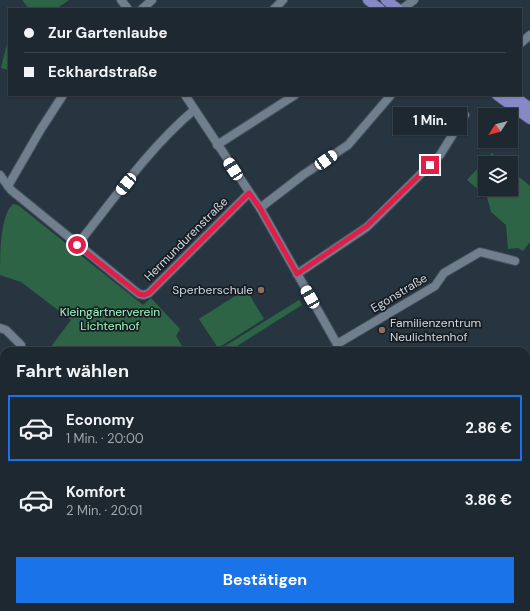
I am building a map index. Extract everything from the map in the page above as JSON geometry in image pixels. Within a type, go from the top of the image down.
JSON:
[{"type":"main road","points":[[368,0],[379,8]]},
{"type":"main road","points":[[386,0],[397,8]]},
{"type":"main road","points":[[498,96],[530,120]]},
{"type":"main road","points":[[513,96],[530,108]]},
{"type":"street","points":[[121,0],[127,8]]},
{"type":"street","points":[[143,8],[152,0]]},
{"type":"street","points":[[275,8],[283,0]]},
{"type":"street","points":[[403,8],[414,0]]},
{"type":"street","points":[[522,42],[530,35]]},
{"type":"street","points":[[8,186],[41,129],[62,96]]},
{"type":"street","points":[[186,96],[260,208],[297,274],[367,226],[440,155],[466,115]]},
{"type":"street","points":[[218,145],[294,96]]},
{"type":"street","points":[[260,208],[348,144],[390,96]]},
{"type":"street","points":[[77,245],[176,125],[194,110]]},
{"type":"street","name":"Hermundurenstraße","points":[[0,175],[11,190],[139,294],[144,295],[149,293],[249,193]]},
{"type":"street","name":"Egonstraße","points":[[297,274],[336,344],[435,286],[444,273],[480,252],[515,262]]},
{"type":"street","points":[[0,328],[6,330],[21,345]]},
{"type":"green space","points":[[22,0],[69,0],[57,8],[28,8]]},
{"type":"green space","points":[[7,44],[8,70],[1,68]]},
{"type":"green space","points":[[478,168],[478,189],[467,180]]},
{"type":"green space","points":[[518,176],[530,186],[530,242],[523,251],[518,248],[508,249],[506,225],[491,212],[486,196],[518,196]]},
{"type":"green space","name":"Kleingärtnerverein Lichtenhof","points":[[13,204],[18,205],[143,305],[151,298],[180,329],[176,336],[183,347],[51,347],[71,320],[21,282],[0,275],[3,227],[5,217]]},
{"type":"green space","points":[[246,289],[264,319],[217,347],[199,319]]},
{"type":"green space","points":[[299,300],[302,305],[235,347],[223,347]]},
{"type":"place","name":"Sperberschule","points":[[261,290]]},
{"type":"place","name":"Familienzentrum Neulichtenhof","points":[[382,330]]},
{"type":"route","points":[[77,245],[139,294],[144,295],[149,293],[249,193],[260,208],[297,274],[367,226],[430,165]]}]
